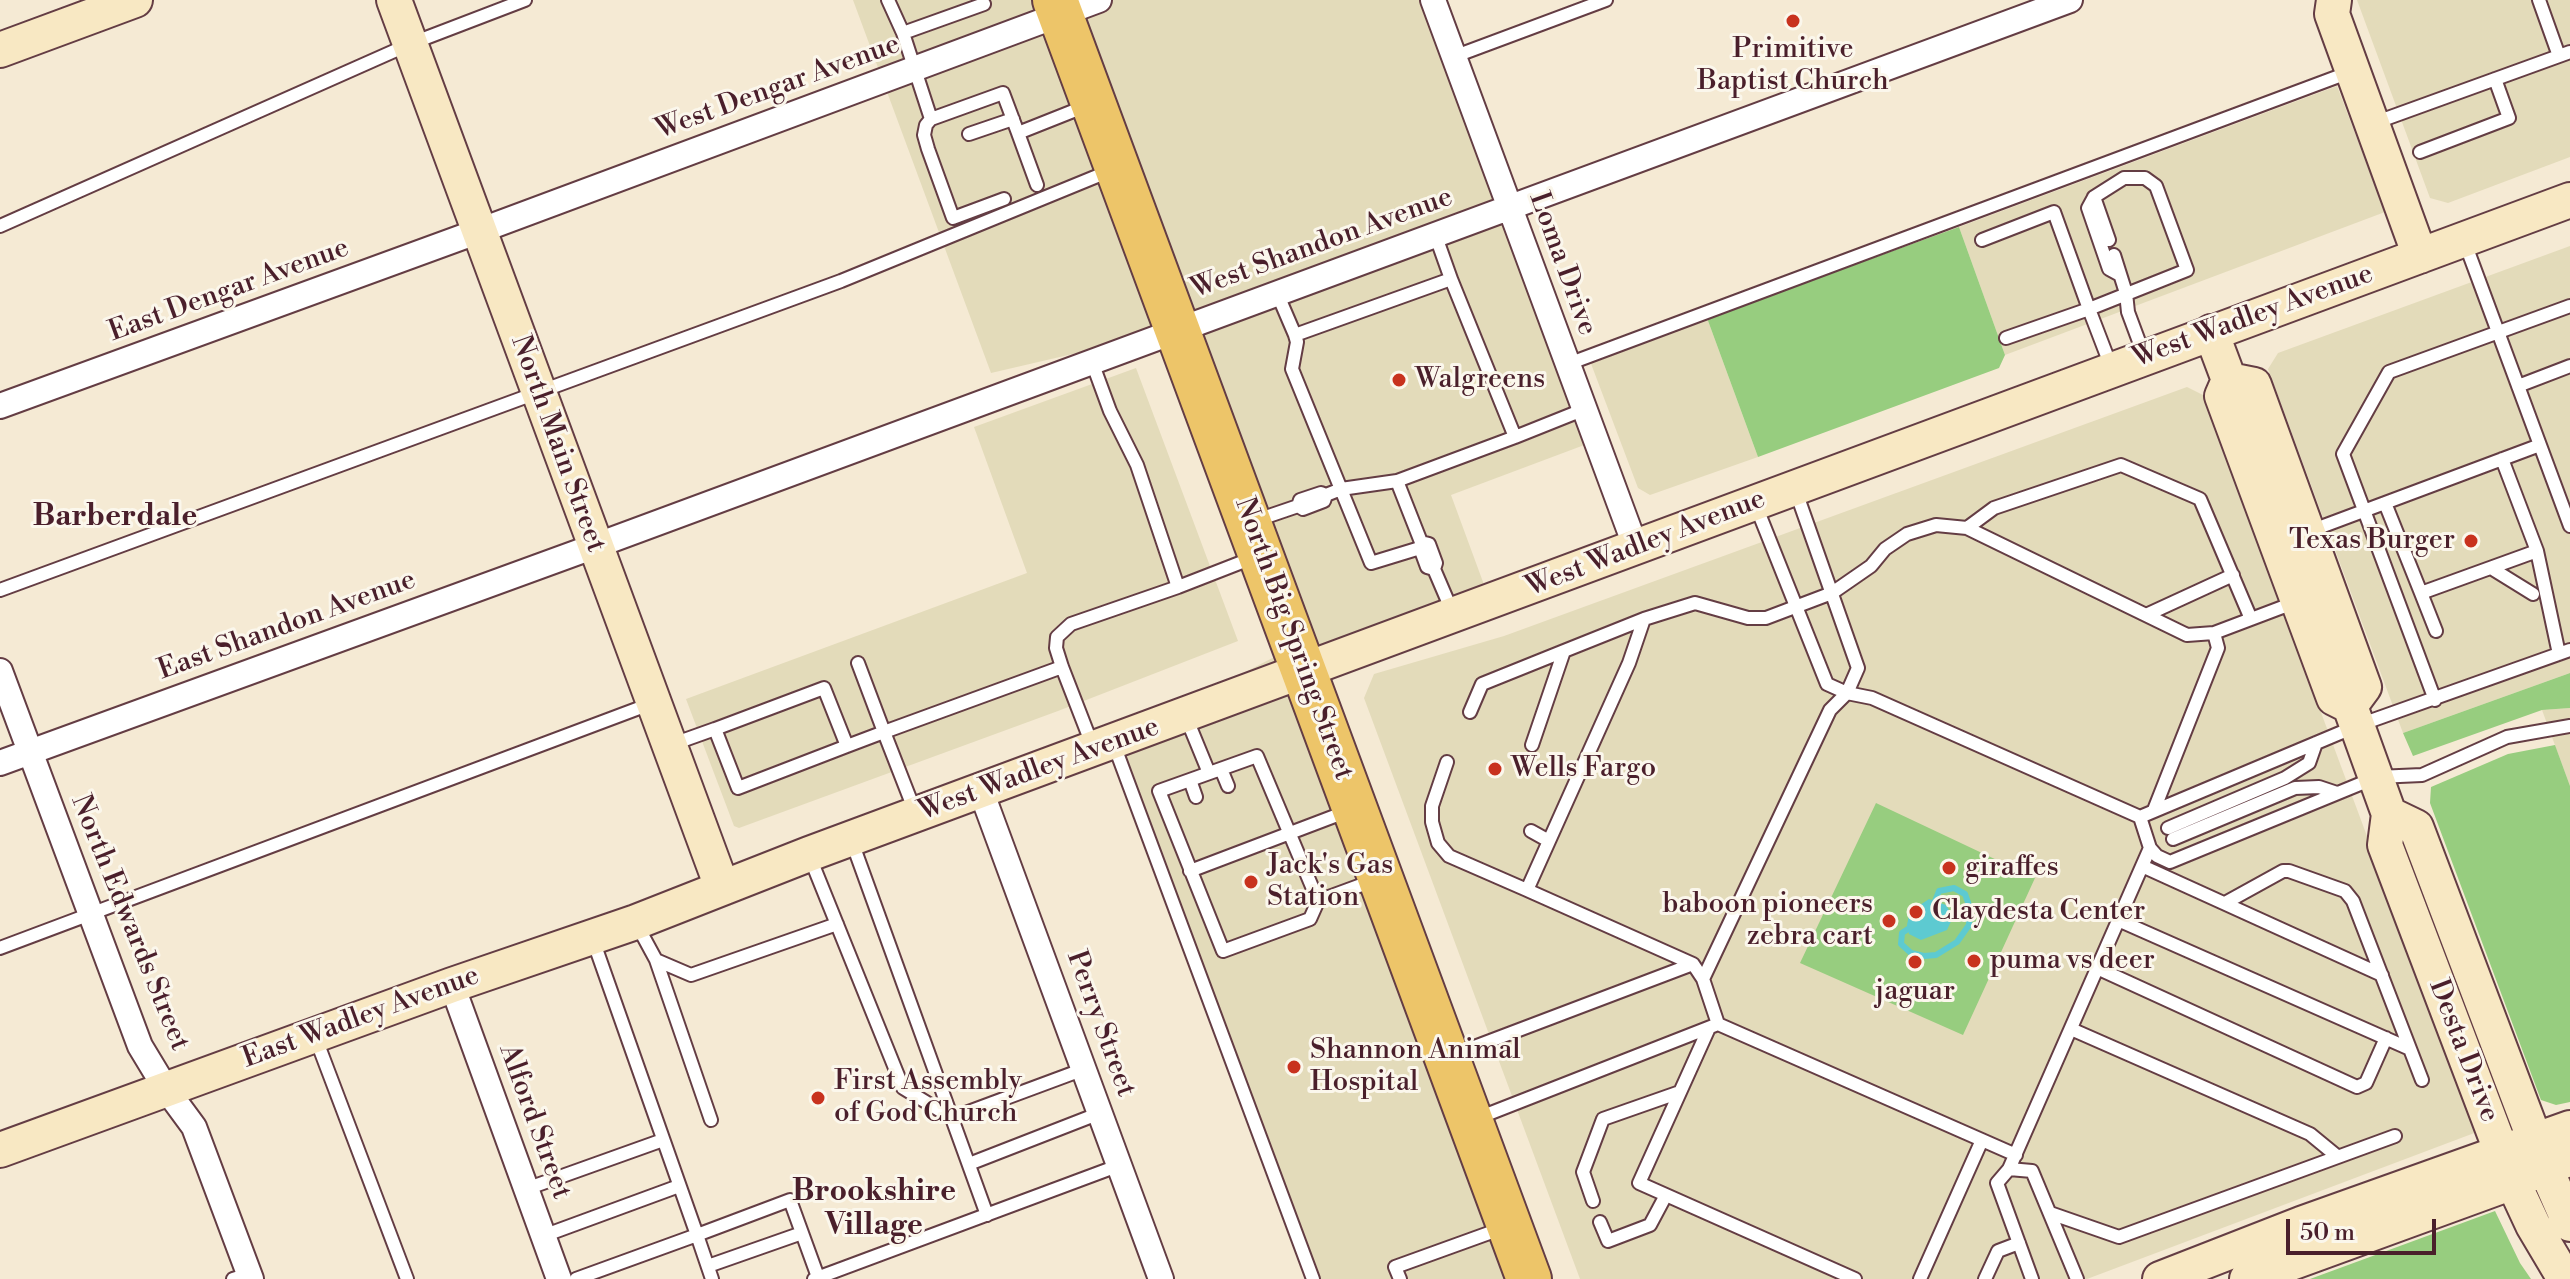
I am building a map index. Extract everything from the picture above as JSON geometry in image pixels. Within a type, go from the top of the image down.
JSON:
[{"type":"highway","name":"North Big Spring Street","points":[[1071,5],[1093,103],[1529,1279]]},
{"type":"street","points":[[0,50],[135,0]]},
{"type":"street","name":"North Main Street","points":[[394,0],[722,887]]},
{"type":"street","name":"Loma Drive","points":[[1433,0],[1636,548]]},
{"type":"street","name":"West Shandon Avenue","points":[[595,546],[2070,0]]},
{"type":"street","points":[[2334,0],[2332,14],[2420,256]]},
{"type":"street","name":"West Dengar Avenue","points":[[479,231],[914,69],[1071,5]]},
{"type":"street","name":"West Wadley Avenue","points":[[722,887],[2570,200]]},
{"type":"street","name":"East Dengar Avenue","points":[[0,406],[479,231]]},
{"type":"street","name":"Desta Drive","points":[[2211,332],[2229,380],[2222,396],[2334,698],[2354,715],[2377,777],[2389,814],[2385,845],[2507,1167],[2533,1225],[2565,1279]]},
{"type":"street","points":[[2229,380],[2254,385],[2364,687],[2354,715]]},
{"type":"street","name":"East Shandon Avenue","points":[[0,763],[595,546]]},
{"type":"street","name":"North Edwards Street","points":[[0,671],[140,1046],[194,1127],[244,1277]]},
{"type":"street","name":"Perry Street","points":[[981,791],[1161,1279]]},
{"type":"street","name":"Desta Drive","points":[[2389,814],[2416,827],[2550,1155],[2570,1224]]},
{"type":"street","name":"East Wadley Avenue","points":[[0,1150],[452,985],[636,922],[722,887]]},
{"type":"street","name":"Alford Street","points":[[452,985],[559,1279]]},
{"type":"street","points":[[2160,1279],[2301,1224],[2550,1155],[2570,1128]]},
{"type":"street","points":[[2247,1279],[2507,1167]]},
{"type":"lane","points":[[0,226],[410,44],[525,0]]},
{"type":"lane","points":[[888,0],[903,33],[931,119]]},
{"type":"lane","points":[[1453,57],[1606,0]]},
{"type":"lane","points":[[2372,124],[2565,54],[2539,0]]},
{"type":"lane","points":[[903,33],[984,4]]},
{"type":"lane","points":[[1568,364],[2353,71]]},
{"type":"lane","points":[[2420,152],[2509,118],[2495,79]]},
{"type":"lane","points":[[1004,199],[953,218],[924,135],[931,119],[1003,93],[1037,185]]},
{"type":"lane","points":[[1018,133],[1093,103]]},
{"type":"lane","points":[[969,134],[1013,119]]},
{"type":"lane","points":[[928,149],[942,144]]},
{"type":"lane","points":[[0,590],[841,281],[1117,168]]},
{"type":"lane","points":[[2006,338],[2187,270],[2156,186],[2145,178],[2124,178],[2094,197],[2088,208],[2109,269],[2120,275]]},
{"type":"lane","points":[[2094,197],[2109,240]]},
{"type":"lane","points":[[1982,240],[2054,212],[2112,369]]},
{"type":"lane","points":[[1435,234],[1515,437]]},
{"type":"lane","points":[[2464,240],[2540,445],[2565,496],[2570,525]]},
{"type":"lane","points":[[2114,255],[2126,293],[2128,312],[2145,358]]},
{"type":"lane","points":[[1295,335],[1451,279]]},
{"type":"lane","points":[[1277,293],[1297,342],[1292,369],[1371,563],[1429,544],[1436,563],[1434,569],[1454,616]]},
{"type":"lane","points":[[2435,700],[2343,454],[2389,372],[2570,306]]},
{"type":"lane","points":[[1092,362],[1110,411],[1137,465],[1178,587]]},
{"type":"lane","points":[[2518,386],[2570,366]]},
{"type":"lane","points":[[1313,1279],[1103,746],[1062,667],[1056,648],[1057,637],[1071,624],[1178,587],[1256,539],[1298,506],[1300,500],[1341,489],[1397,481],[1585,409]]},
{"type":"lane","points":[[2307,532],[2540,445]]},
{"type":"lane","points":[[2140,817],[2316,743],[2354,715],[2435,700],[2565,652],[2537,551],[2502,459]]},
{"type":"lane","points":[[1967,528],[1994,508],[2121,465],[2200,499],[2251,619]]},
{"type":"lane","points":[[1397,481],[1420,545]]},
{"type":"lane","points":[[1703,979],[1830,710],[1847,693],[1858,668],[1795,488]]},
{"type":"lane","points":[[1755,503],[1827,684],[1847,693],[1872,698],[2140,817],[2150,848],[2157,856],[2170,862],[2377,777],[2422,775],[2507,737],[2570,726]]},
{"type":"lane","points":[[2385,503],[2436,631]]},
{"type":"lane","points":[[1470,712],[1482,684],[1644,619],[1695,603],[1748,618],[1766,618],[1832,593],[1871,566],[1885,549],[1907,534],[1936,525],[1967,528],[2187,635],[2214,633],[2298,601]]},
{"type":"lane","points":[[2421,593],[2537,551]]},
{"type":"lane","points":[[2491,568],[2533,594]]},
{"type":"lane","points":[[2146,615],[2233,575]]},
{"type":"lane","points":[[1527,890],[1629,663],[1644,619]]},
{"type":"lane","points":[[2154,810],[2218,648],[2214,633]]},
{"type":"lane","points":[[1532,745],[1564,651]]},
{"type":"lane","points":[[858,663],[916,815]]},
{"type":"lane","points":[[715,729],[738,788],[1062,667]]},
{"type":"lane","points":[[669,746],[824,688],[847,746]]},
{"type":"lane","points":[[0,948],[653,703]]},
{"type":"lane","points":[[1186,716],[1215,771],[1228,786]]},
{"type":"lane","points":[[2316,743],[2309,763],[2285,778],[2170,833],[2295,788],[2319,787],[2337,793]]},
{"type":"lane","points":[[1318,901],[1257,756],[1159,791],[1223,951],[1310,919],[1318,901],[1381,877]]},
{"type":"lane","points":[[1447,762],[1432,806],[1432,822],[1438,843],[1449,856],[1693,964],[1703,979],[1713,1026],[1639,1183],[1855,1279]]},
{"type":"lane","points":[[2309,763],[2319,787]]},
{"type":"lane","points":[[1190,780],[1196,797]]},
{"type":"lane","points":[[1190,871],[1221,860],[1251,842],[1290,834],[1356,808]]},
{"type":"lane","points":[[1531,831],[1549,841]]},
{"type":"lane","points":[[851,839],[987,1215]]},
{"type":"lane","points":[[1216,847],[1221,860]]},
{"type":"lane","points":[[2032,1279],[1997,1183],[2016,1155],[2150,848]]},
{"type":"lane","points":[[809,854],[903,1088],[952,1118]]},
{"type":"lane","points":[[2142,866],[2382,975]]},
{"type":"lane","points":[[2225,903],[2283,871],[2345,891],[2353,901],[2422,1080]]},
{"type":"lane","points":[[2118,920],[2410,1049]]},
{"type":"lane","points":[[636,922],[656,960],[711,1120]]},
{"type":"lane","points":[[656,960],[691,975],[837,924]]},
{"type":"lane","points":[[592,937],[710,1273],[802,1233]]},
{"type":"lane","points":[[1448,1057],[1693,964]]},
{"type":"lane","points":[[2097,968],[2357,1087],[2366,1083],[2386,1038]]},
{"type":"lane","points":[[1471,1120],[1713,1026],[2016,1155]]},
{"type":"lane","points":[[2071,1029],[2310,1134],[2338,1157]]},
{"type":"lane","points":[[315,1035],[407,1279]]},
{"type":"lane","points":[[952,1118],[1084,1069]]},
{"type":"lane","points":[[1593,1201],[1583,1172],[1603,1119],[1680,1092]]},
{"type":"lane","points":[[969,1164],[1100,1113]]},
{"type":"lane","points":[[2050,1213],[2119,1237],[2395,1136]]},
{"type":"lane","points":[[526,1189],[663,1140]]},
{"type":"lane","points":[[1920,1279],[1982,1140]]},
{"type":"lane","points":[[576,1279],[790,1200],[816,1278],[1120,1165]]},
{"type":"lane","points":[[2009,1169],[2032,1171],[2077,1279]]},
{"type":"lane","points":[[543,1236],[679,1186]]},
{"type":"lane","points":[[1600,1222],[1608,1241],[1650,1225],[1666,1195]]},
{"type":"lane","points":[[1400,1279],[1395,1267],[1510,1225]]},
{"type":"lane","points":[[1985,1279],[1998,1251],[2019,1243]]},
{"type":"shaded area","points":[[853,0],[1432,0],[1595,441],[1451,495],[1490,601],[1305,669],[1528,1279],[1307,1279],[1109,740],[1282,653],[1180,329],[991,373]]},
{"type":"shaded area","points":[[2357,0],[2570,0],[2570,157],[2448,203],[2430,198]]},
{"type":"shaded area","points":[[2337,86],[2385,212],[2005,355],[1959,227]]},
{"type":"shaded area","points":[[2570,246],[2570,673],[2403,733],[2268,369],[2278,353]]},
{"type":"shaded area","points":[[1707,318],[1758,457],[1650,495],[1638,488],[1590,361]]},
{"type":"shaded area","points":[[1136,368],[1238,641],[1058,711],[739,828],[734,826],[686,699],[1027,573],[974,427]]},
{"type":"shaded area","points":[[2187,387],[2203,395],[2477,1132],[2087,1279],[1580,1279],[1364,698],[1374,674],[1504,636]]},
{"type":"shaded area","points":[[2570,708],[2570,786],[2542,710]]},
{"type":"green space","points":[[1959,227],[2005,355],[1999,368],[1758,457],[1707,318]]},
{"type":"green space","points":[[2570,673],[2570,708],[2542,710],[2413,756],[2403,733]]},
{"type":"green space","points":[[2555,745],[2570,786],[2570,1102],[2556,1105],[2541,1100],[2430,803],[2431,787],[2508,754]]},
{"type":"green space","points":[[1876,803],[2035,878],[1963,1035],[1800,963]]},
{"type":"green space","points":[[2495,1211],[2531,1279],[2310,1279]]},
{"type":"water","points":[[1929,899],[1946,905],[1953,917],[1947,930],[1921,940],[1909,934],[1907,925],[1914,909]]},
{"type":"waterway","points":[[1908,929],[1902,933],[1901,944],[1911,953],[1936,955],[1957,942],[1969,925],[1970,908],[1965,894],[1954,888],[1939,891],[1935,901]]},
{"type":"place","name":"Primitive Baptist Church","points":[[1793,21]]},
{"type":"place","name":"Walgreens","points":[[1399,380]]},
{"type":"place","name":"Texas Burger","points":[[2471,541]]},
{"type":"place","name":"Wells Fargo","points":[[1495,769]]},
{"type":"place","name":"giraffes","points":[[1949,868]]},
{"type":"place","name":"Jack's Gas Station","points":[[1251,882]]},
{"type":"place","name":"Claydesta Center","points":[[1916,912]]},
{"type":"place","name":"baboon pioneers zebra cart","points":[[1889,921]]},
{"type":"place","name":"puma vs deer","points":[[1974,961]]},
{"type":"place","name":"jaguar","points":[[1915,962]]},
{"type":"place","name":"Shannon Animal Hospital","points":[[1294,1067]]},
{"type":"place","name":"First Assembly of God Church","points":[[818,1098]]},
{"type":"district","name":"Barberdale","points":[[115,518]]},
{"type":"district","name":"Brookshire Village","points":[[874,1210]]}]
